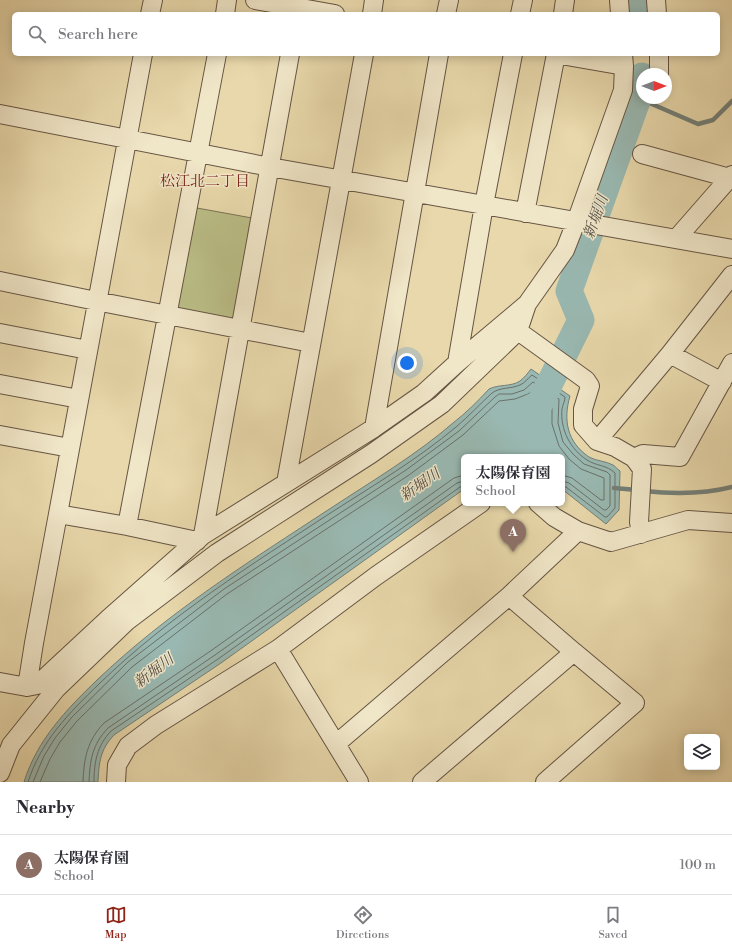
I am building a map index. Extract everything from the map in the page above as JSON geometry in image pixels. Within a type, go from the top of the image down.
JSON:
[{"type":"street","points":[[150,12],[153,0]]},
{"type":"street","points":[[225,12],[227,0]]},
{"type":"street","points":[[255,0],[324,12]]},
{"type":"street","points":[[372,12],[374,0]]},
{"type":"street","points":[[446,12],[449,0]]},
{"type":"street","points":[[520,12],[523,0]]},
{"type":"street","points":[[563,12],[565,0]]},
{"type":"street","points":[[619,0],[620,12]]},
{"type":"street","points":[[656,0],[657,12]]},
{"type":"street","points":[[27,687],[96,301],[143,56]]},
{"type":"street","points":[[128,526],[217,56]]},
{"type":"street","points":[[200,538],[290,56]]},
{"type":"street","points":[[286,483],[364,56]]},
{"type":"street","points":[[374,428],[439,56]]},
{"type":"street","points":[[457,363],[512,56]]},
{"type":"street","points":[[526,213],[556,56]]},
{"type":"street","points":[[0,682],[27,687],[37,684],[200,538],[374,428],[424,393],[527,304],[565,250],[579,223],[623,90],[623,60],[578,56]]},
{"type":"street","points":[[659,56],[659,68]]},
{"type":"street","points":[[0,114],[270,167],[732,249]]},
{"type":"street","points":[[642,154],[731,177],[676,239]]},
{"type":"street","points":[[597,440],[670,354],[732,275]]},
{"type":"street","points":[[0,281],[311,343]]},
{"type":"street","points":[[0,773],[11,745],[56,689],[127,621],[217,553],[371,454],[442,404],[522,334],[527,304]]},
{"type":"street","points":[[0,333],[88,350]]},
{"type":"street","points":[[522,334],[586,380],[590,386],[583,409],[583,425],[597,440],[615,447],[638,463]]},
{"type":"street","points":[[670,354],[722,382]]},
{"type":"street","points":[[640,528],[638,463],[643,454],[680,457],[732,364]]},
{"type":"street","points":[[0,384],[79,399]]},
{"type":"street","points":[[0,436],[70,448]]},
{"type":"street","points":[[116,782],[117,765],[128,746],[156,725],[278,649],[376,576],[477,506]]},
{"type":"street","points":[[541,506],[554,517],[578,531],[611,542],[640,528],[688,520],[732,523]]},
{"type":"street","points":[[58,514],[200,538]]},
{"type":"street","points":[[336,744],[509,596],[578,531]]},
{"type":"street","points":[[509,596],[635,703],[545,782]]},
{"type":"street","points":[[278,649],[359,782]]},
{"type":"street","points":[[422,782],[574,652]]},
{"type":"green space","points":[[197,208],[252,218],[235,316],[231,319],[181,310],[177,306]]},
{"type":"water","points":[[531,369],[570,396],[567,422],[571,437],[576,445],[589,457],[614,465],[620,471],[619,510],[606,524],[565,491],[565,454],[461,454],[461,491],[221,663],[114,735],[103,751],[99,768],[98,782],[24,782],[45,739],[64,714],[97,680],[152,632],[180,610],[240,568],[424,446],[463,415],[489,389],[516,383]]},
{"type":"waterway","name":"新堀川","points":[[638,0],[639,12]]},
{"type":"waterway","points":[[652,104],[698,124],[713,120],[732,101]]},
{"type":"waterway","name":"新堀川","points":[[529,409],[540,403],[581,320],[569,291],[636,104]]},
{"type":"waterway","points":[[644,491],[688,493],[732,487]]},
{"type":"waterway","points":[[614,488],[637,490]]},
{"type":"place","name":"太陽保育園","points":[[513,552]]},
{"type":"district","name":"松江北二丁目","points":[[205,181]]}]
